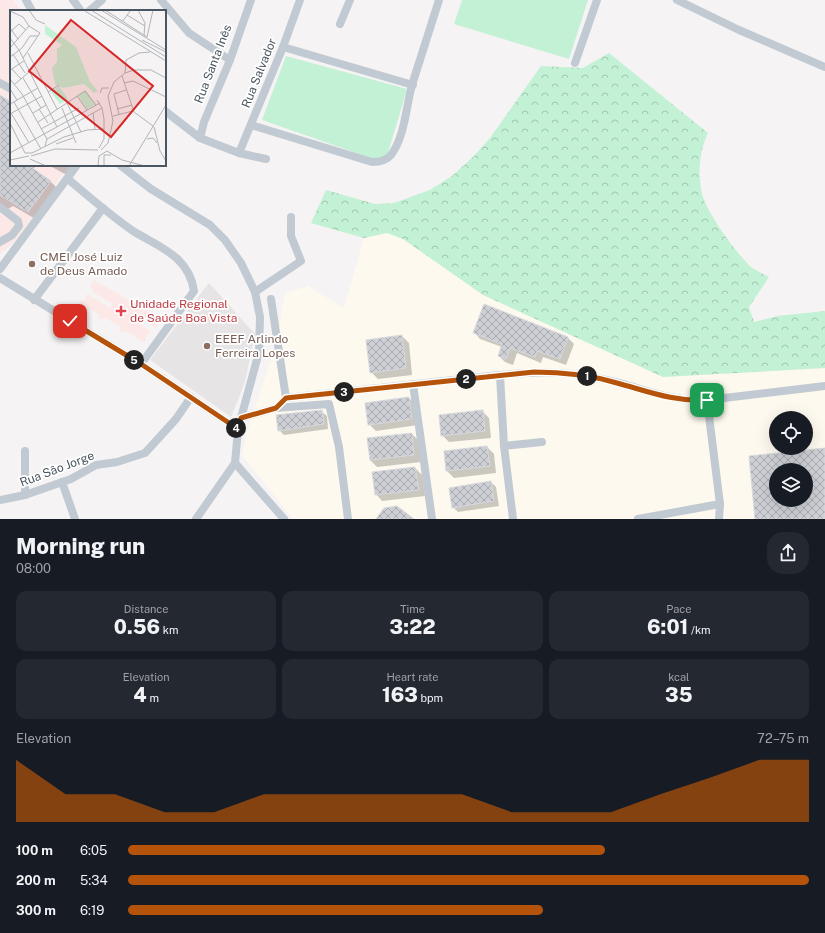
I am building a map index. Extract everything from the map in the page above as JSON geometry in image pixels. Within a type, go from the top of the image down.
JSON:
[{"type":"street","points":[[26,0],[31,10]]},
{"type":"street","points":[[73,0],[80,10]]},
{"type":"street","points":[[90,10],[102,0]]},
{"type":"street","points":[[161,0],[189,33],[230,60]]},
{"type":"street","name":"Rua Santa Inês","points":[[200,138],[212,100],[230,60],[252,0]]},
{"type":"street","name":"Rua Salvador","points":[[239,153],[283,47],[300,0]]},
{"type":"street","points":[[340,24],[350,0]]},
{"type":"street","points":[[251,125],[372,162],[380,162],[390,156],[399,139],[412,85],[440,0]]},
{"type":"street","points":[[575,63],[597,0]]},
{"type":"street","points":[[677,0],[739,30],[825,67]]},
{"type":"street","points":[[283,47],[412,85]]},
{"type":"street","points":[[0,83],[10,88]]},
{"type":"street","points":[[166,112],[200,138],[239,153],[266,159]]},
{"type":"street","points":[[0,269],[77,166]]},
{"type":"street","points":[[121,166],[151,189],[210,225],[225,240],[241,263],[255,292],[260,318],[259,352],[238,429],[236,463],[196,519]]},
{"type":"street","points":[[68,179],[134,231],[163,246],[182,264],[192,279],[194,291],[141,364]]},
{"type":"street","points":[[0,207],[4,214],[18,221],[19,226],[12,235],[0,242]]},
{"type":"street","points":[[34,300],[103,208]]},
{"type":"street","points":[[255,292],[301,261],[291,236],[291,217]]},
{"type":"street","points":[[0,278],[141,364],[238,429]]},
{"type":"street","points":[[271,299],[286,398]]},
{"type":"street","points":[[276,408],[286,398],[534,372],[562,372],[616,382],[668,398],[689,401],[825,386]]},
{"type":"street","points":[[500,375],[504,446],[512,519]]},
{"type":"street","points":[[413,384],[432,519]]},
{"type":"street","name":"Rua São Jorge","points":[[0,500],[25,495],[62,482],[96,466],[117,462],[146,453],[176,419],[191,397]]},
{"type":"street","points":[[707,400],[720,504],[719,519]]},
{"type":"street","points":[[241,418],[276,408],[329,404],[339,447],[348,519]]},
{"type":"street","points":[[504,446],[542,442]]},
{"type":"street","points":[[25,450],[25,495]]},
{"type":"street","points":[[236,463],[284,519]]},
{"type":"street","points":[[62,482],[75,519]]},
{"type":"street","points":[[638,519],[720,504]]},
{"type":"shaded area","points":[[0,0],[13,0],[20,10],[10,10],[10,166],[68,166],[18,238],[0,254]]},
{"type":"shaded area","points":[[387,233],[403,239],[663,377],[825,368],[825,519],[293,519],[242,455],[247,432],[276,344],[285,293],[308,286],[344,308],[364,238]]},
{"type":"shaded area","name":"Unidade Regional de Saúde Boa Vista","points":[[94,280],[161,319],[156,328],[137,316],[136,318],[132,316],[131,319],[150,331],[144,342],[125,330],[123,333],[119,330],[121,327],[104,317],[102,320],[99,318],[100,315],[80,303],[82,300],[85,301],[87,294],[110,308],[113,304],[93,292],[94,290],[90,287]]},
{"type":"shaded area","name":"EEEF Arlindo Ferreira Lopes","points":[[209,283],[255,334],[245,382],[231,417],[150,360]]},
{"type":"green space","points":[[462,0],[588,0],[569,59],[454,24]]},
{"type":"green space","points":[[609,53],[708,133],[700,164],[700,181],[703,197],[710,213],[729,242],[752,268],[769,277],[749,307],[754,322],[777,316],[825,311],[825,368],[663,377],[483,295],[403,239],[387,233],[364,238],[311,223],[326,190],[375,204],[394,203],[430,190],[452,176],[473,157],[490,138],[541,66],[583,68]]},
{"type":"green space","points":[[286,56],[407,89],[385,163],[262,120]]},
{"type":"building","points":[[0,95],[10,101],[10,166],[29,166],[51,181],[28,212],[0,195]]},
{"type":"building","points":[[484,304],[568,337],[560,359],[537,351],[535,357],[510,348],[506,359],[498,356],[502,344],[473,333]]},
{"type":"building","points":[[402,335],[406,368],[370,373],[366,340]]},
{"type":"building","points":[[409,397],[412,419],[368,425],[365,403]]},
{"type":"building","points":[[322,410],[324,424],[278,431],[276,415]]},
{"type":"building","points":[[483,410],[485,431],[441,436],[439,415]]},
{"type":"building","points":[[412,433],[414,455],[370,460],[367,438]]},
{"type":"building","points":[[487,446],[490,466],[446,471],[444,451]]},
{"type":"building","points":[[825,448],[825,519],[755,519],[749,456],[769,454],[813,455],[813,449]]},
{"type":"building","points":[[415,467],[419,490],[375,495],[372,472]]},
{"type":"building","points":[[491,481],[494,501],[452,508],[449,488]]},
{"type":"building","points":[[397,506],[414,519],[376,519],[384,508]]},
{"type":"place","name":"CMEI José Luiz de Deus Amado","points":[[32,264]]},
{"type":"place","name":"Unidade Regional de Saúde Boa Vista","points":[[121,311]]},
{"type":"place","name":"EEEF Arlindo Ferreira Lopes","points":[[207,346]]},
{"type":"route","points":[[70,321],[141,364],[238,429],[241,418],[276,408],[286,398],[534,372],[562,372],[616,382],[668,398],[689,401],[707,400]]}]
